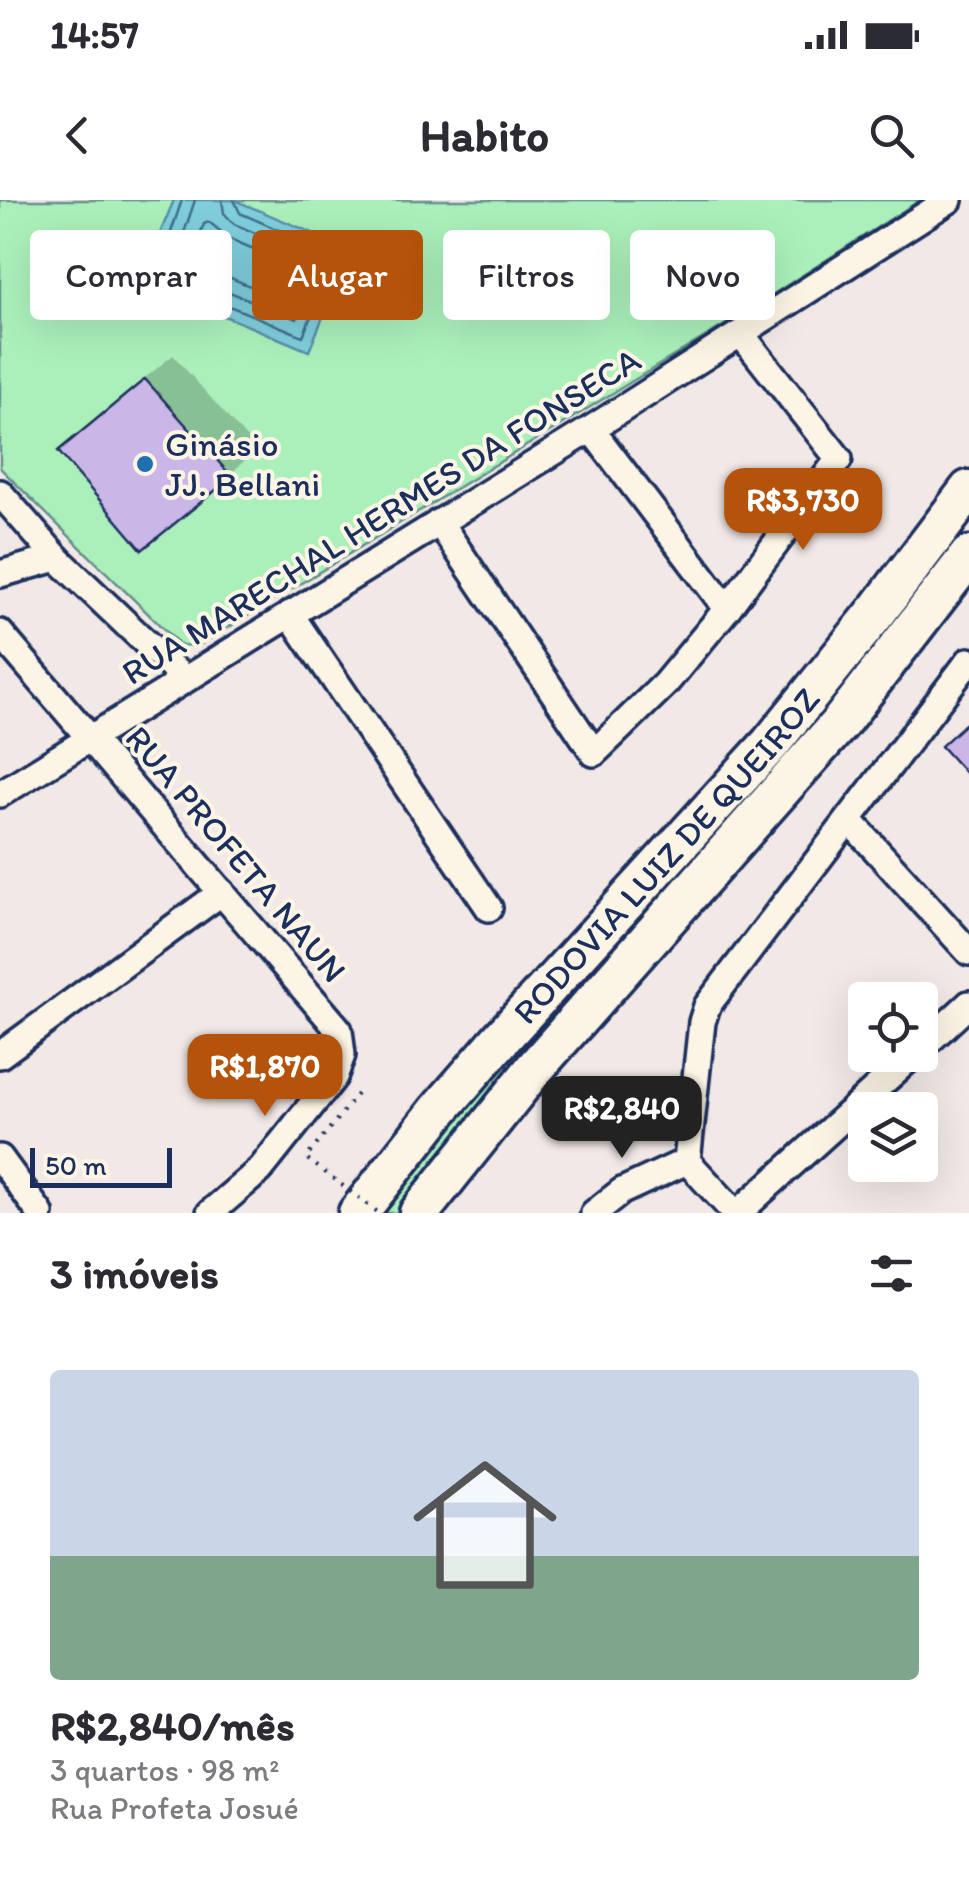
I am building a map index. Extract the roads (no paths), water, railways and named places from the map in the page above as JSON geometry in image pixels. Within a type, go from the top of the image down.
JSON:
[{"type":"highway","name":"RODOVIA LUIZ DE QUEIROZ","points":[[355,1213],[439,1110],[771,743],[969,490]]},
{"type":"highway","name":"RODOVIA LUIZ DE QUEIROZ","points":[[419,1213],[534,1069],[840,723],[969,556]]},
{"type":"highway","points":[[434,1213],[534,1069]]},
{"type":"street","name":"RUA MARECHAL HERMES DA FONSECA","points":[[0,794],[592,429],[950,200]]},
{"type":"street","points":[[439,522],[594,753],[666,684],[839,459],[741,334]]},
{"type":"street","points":[[592,429],[727,609]]},
{"type":"street","points":[[0,493],[56,558],[183,678]]},
{"type":"street","points":[[0,574],[56,558]]},
{"type":"street","points":[[290,614],[489,908]]},
{"type":"street","name":"RUA PROFETA NAUN","points":[[0,634],[339,1030],[342,1055],[334,1077],[260,1170],[210,1213]]},
{"type":"street","points":[[894,1072],[736,1213],[687,1162],[707,1006],[969,660]]},
{"type":"street","points":[[850,820],[969,952]]},
{"type":"street","points":[[0,1055],[222,892]]},
{"type":"street","points":[[938,1032],[969,1004]]},
{"type":"street","points":[[0,1158],[40,1213]]},
{"type":"street","points":[[594,1213],[622,1192],[687,1162]]},
{"type":"water","points":[[174,200],[234,200],[306,230],[252,230],[252,320],[322,320],[309,351],[232,319],[232,230],[161,230]]},
{"type":"place","name":"Ginásio JJ. Bellani","points":[[145,464]]}]
